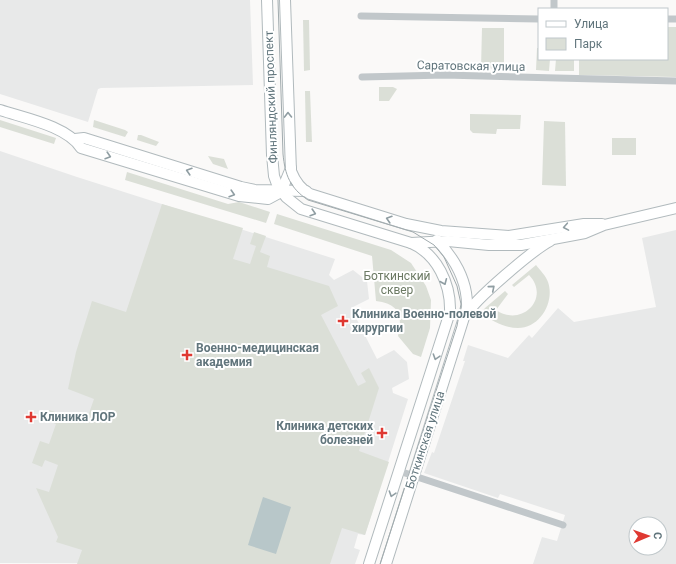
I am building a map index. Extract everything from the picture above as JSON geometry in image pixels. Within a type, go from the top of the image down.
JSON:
[{"type":"main road","name":"Финляндский проспект","points":[[267,0],[272,155],[274,176],[281,192]]},
{"type":"main road","name":"Финляндский проспект","points":[[285,0],[291,168],[295,181],[306,192]]},
{"type":"main road","points":[[0,110],[59,130],[75,139],[81,148],[239,196],[268,199],[281,192],[306,192],[392,220],[427,229],[452,232],[509,236],[584,224],[604,225]]},
{"type":"main road","points":[[281,192],[291,168]]},
{"type":"main road","points":[[281,192],[301,209],[411,243],[425,251],[432,258],[439,242],[452,232]]},
{"type":"main road","points":[[411,243],[439,242],[509,246],[553,240],[586,233],[604,225],[676,208]]},
{"type":"main road","points":[[427,229],[439,242],[454,263],[465,287],[467,300],[465,316]]},
{"type":"main road","points":[[465,316],[472,306],[486,293],[553,240]]},
{"type":"main road","name":"Боткинская улица","points":[[369,564],[448,320],[450,307],[449,292],[432,258]]},
{"type":"main road","name":"Боткинская улица","points":[[386,564],[465,316]]},
{"type":"street","points":[[361,16],[538,19]]},
{"type":"street","name":"Саратовская улица","points":[[362,77],[452,76],[676,81]]},
{"type":"street","points":[[399,471],[562,525]]},
{"type":"shaded area","points":[[0,0],[250,0],[253,85],[101,88],[98,89],[88,122],[0,94]]},
{"type":"shaded area","name":"Военно-медицинская академия","points":[[0,151],[335,259],[329,275],[334,280],[353,270],[367,281],[369,299],[351,308],[377,359],[394,350],[407,362],[409,379],[392,388],[393,393],[408,399],[365,535],[358,534],[354,548],[360,550],[355,564],[0,563]]},
{"type":"shaded area","points":[[676,230],[676,564],[533,564],[542,537],[557,541],[565,515],[500,494],[498,498],[424,473],[432,452],[434,453],[465,361],[463,361],[468,345],[508,358],[529,335],[532,338],[558,308],[574,322],[656,307],[642,238]]},
{"type":"shaded area","points":[[263,497],[291,507],[276,554],[248,545]]},
{"type":"green space","points":[[303,20],[309,20],[310,70],[304,71]]},
{"type":"green space","points":[[668,27],[676,27],[676,77],[579,75],[579,60],[668,60]]},
{"type":"green space","points":[[482,28],[504,28],[504,69],[481,68]]},
{"type":"green space","points":[[538,48],[538,60],[550,60],[549,71],[536,70]]},
{"type":"green space","points":[[556,60],[574,60],[574,71],[555,71]]},
{"type":"green space","points":[[379,87],[393,87],[397,89],[389,101],[379,101]]},
{"type":"green space","points":[[305,91],[310,91],[312,142],[306,142]]},
{"type":"green space","points":[[470,114],[521,115],[520,129],[497,129],[496,134],[473,133],[470,130]]},
{"type":"green space","points":[[0,120],[56,138],[54,144],[0,127]]},
{"type":"green space","points":[[94,120],[128,132],[125,137],[93,127]]},
{"type":"green space","points":[[544,121],[565,122],[566,186],[542,185]]},
{"type":"green space","points":[[138,135],[159,142],[156,146],[137,140]]},
{"type":"green space","points":[[612,138],[636,138],[636,155],[612,155]]},
{"type":"green space","points":[[208,156],[224,159],[228,169],[213,164]]},
{"type":"green space","points":[[127,172],[228,204],[239,202],[270,212],[266,223],[125,180]]},
{"type":"green space","name":"Военно-медицинская академия","points":[[162,204],[243,228],[233,259],[250,264],[256,246],[250,244],[254,232],[266,236],[260,252],[270,256],[267,267],[329,286],[338,306],[321,315],[358,386],[366,382],[361,373],[369,368],[379,388],[359,451],[389,462],[365,535],[342,528],[330,564],[77,564],[82,550],[56,542],[58,537],[36,488],[49,492],[58,465],[45,460],[42,467],[32,463],[40,441],[49,444],[56,424],[46,420],[49,410],[86,422],[94,399],[68,389],[76,352],[92,301],[126,312]]},
{"type":"green space","name":"Боткинский сквер","points":[[277,214],[391,250],[411,263],[426,286],[431,300],[430,328],[421,357],[413,354],[398,336],[400,322],[398,312],[390,305],[376,301],[372,256],[274,224]]},
{"type":"green space","points":[[536,265],[546,278],[550,290],[547,305],[539,319],[526,327],[513,328],[499,324],[481,313],[505,291],[508,294],[496,310],[506,315],[515,315],[524,313],[530,308],[535,301],[537,293],[535,284],[529,275],[514,287],[512,285]]},
{"type":"tram line","points":[[278,0],[283,154],[287,175],[293,186],[308,200],[413,232],[434,245],[444,257],[457,286],[461,304],[457,326],[380,564]]},
{"type":"place","name":"Клиника Военно-полевой хирургии","points":[[343,321]]},
{"type":"place","name":"Военно-медицинская академия","points":[[187,355]]},
{"type":"place","name":"Клиника ЛОР","points":[[31,417]]},
{"type":"place","name":"Клиника детских болезней","points":[[382,433]]}]
